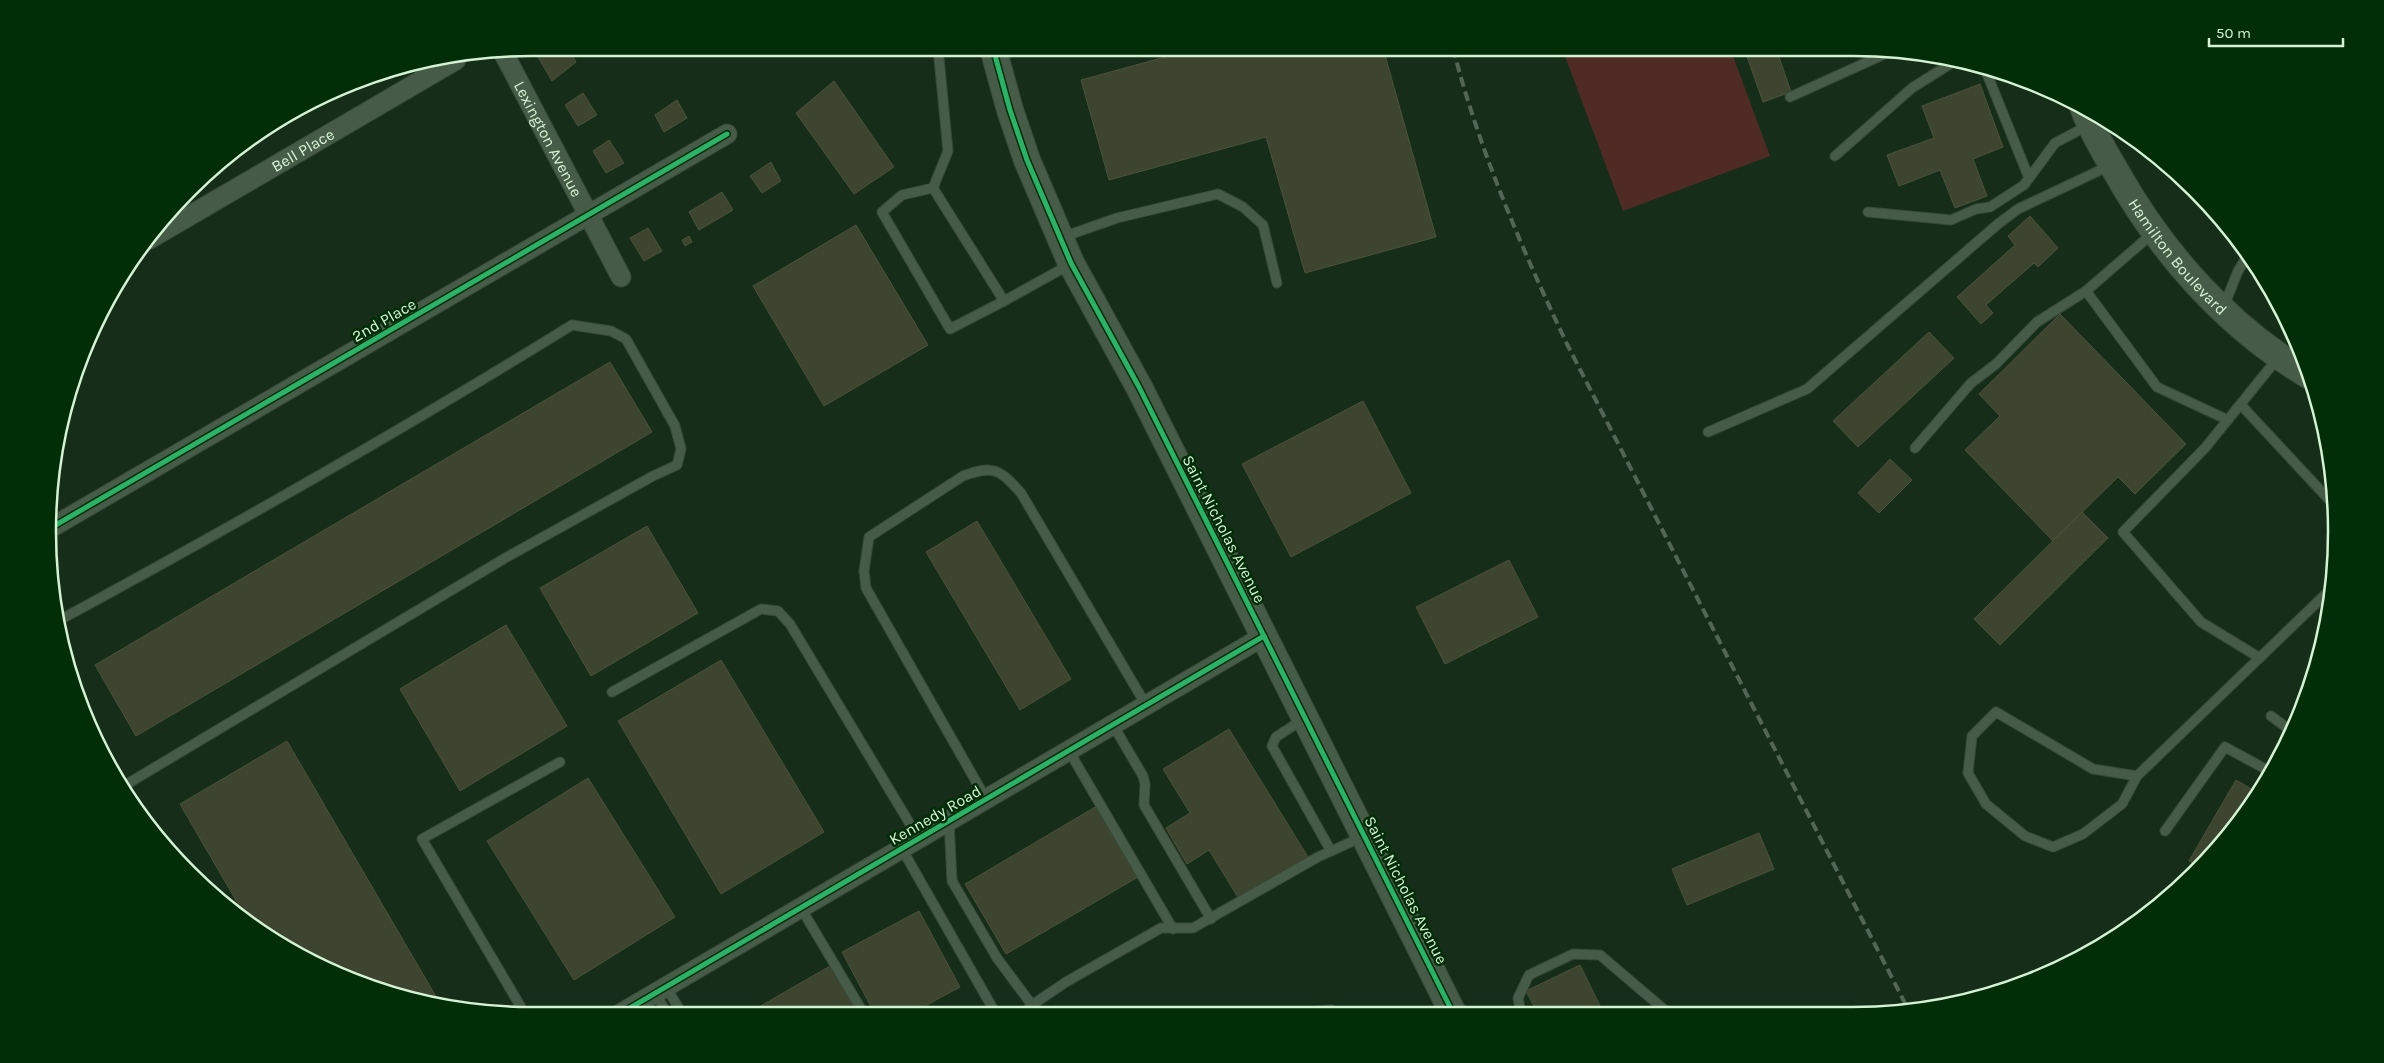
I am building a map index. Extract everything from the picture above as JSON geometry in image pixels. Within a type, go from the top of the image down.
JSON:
[{"type":"street","name":"Saint Nicholas Avenue","points":[[998,56],[1010,110],[1027,160],[1071,263],[1139,388],[1450,1007]]},
{"type":"street","name":"Lexington Avenue","points":[[505,57],[587,216],[621,277]]},
{"type":"street","name":"Bell Place","points":[[163,231],[451,63]]},
{"type":"street","name":"Hamilton Boulevard","points":[[2094,122],[2112,165],[2136,208],[2184,269],[2223,311],[2293,364]]},
{"type":"street","name":"2nd Place","points":[[56,525],[728,134]]},
{"type":"street","name":"Kennedy Road","points":[[632,1007],[1264,636]]},
{"type":"lane","points":[[933,188],[948,151],[939,56]]},
{"type":"lane","points":[[1790,97],[1879,57]]},
{"type":"lane","points":[[1835,156],[1912,88],[1948,66]]},
{"type":"lane","points":[[1988,76],[2029,178]]},
{"type":"lane","points":[[1868,212],[1951,220],[1976,209],[1990,207],[2004,200],[2024,185],[2055,143],[2094,122]]},
{"type":"lane","points":[[1708,432],[1807,389],[1998,224],[2018,209],[2112,165]]},
{"type":"lane","points":[[933,188],[1004,301]]},
{"type":"lane","points":[[933,188],[902,195],[882,212],[950,329],[1071,263]]},
{"type":"lane","points":[[1060,238],[1117,218],[1218,194],[1243,207],[1263,225],[1277,283]]},
{"type":"lane","points":[[1915,448],[1971,383],[1996,364],[2037,322],[2086,291],[2154,231]]},
{"type":"lane","points":[[2223,311],[2238,271],[2244,261]]},
{"type":"lane","points":[[2086,291],[2157,386],[2228,420]]},
{"type":"lane","points":[[64,618],[269,504],[572,325],[611,331],[626,339],[675,426],[682,449],[677,465],[653,476],[507,557],[128,782]]},
{"type":"lane","points":[[2260,658],[2201,622],[2123,532],[2205,448],[2240,405],[2293,364]]},
{"type":"lane","points":[[2240,405],[2327,497]]},
{"type":"lane","points":[[986,799],[866,588],[864,571],[868,537],[963,476],[980,470],[995,470],[1003,473],[1021,493],[1146,705]]},
{"type":"lane","points":[[2136,776],[2093,769],[1996,712],[1972,736],[1968,772],[1986,804],[2025,836],[2053,847],[2083,834],[2122,804],[2136,776],[2324,596]]},
{"type":"lane","points":[[612,692],[761,609],[778,610],[795,633],[919,839]]},
{"type":"lane","points":[[2271,716],[2286,727]]},
{"type":"lane","points":[[1305,718],[1276,737],[1272,746],[1331,851]]},
{"type":"lane","points":[[1113,725],[1143,776],[1145,784],[1144,805],[1211,919]]},
{"type":"lane","points":[[2165,831],[2225,747],[2264,768]]},
{"type":"lane","points":[[1069,751],[1174,929]]},
{"type":"lane","points":[[521,1007],[422,839],[560,762]]},
{"type":"lane","points":[[949,821],[952,881],[997,958],[1032,1005],[1066,982],[1161,928],[1194,928],[1331,851],[1364,836]]},
{"type":"lane","points":[[902,849],[992,1007]]},
{"type":"lane","points":[[801,908],[860,1007]]},
{"type":"lane","points":[[1520,1007],[1518,998],[1529,975],[1573,954],[1600,955],[1660,1007]]},
{"type":"lane","points":[[661,990],[676,1007]]},
{"type":"lane","points":[[661,990],[666,1007]]},
{"type":"shaded area","points":[[1565,56],[1733,56],[1770,156],[1623,211]]},
{"type":"building","points":[[573,56],[576,62],[552,81],[538,57]]},
{"type":"building","points":[[1169,56],[1385,56],[1436,237],[1305,273],[1266,137],[1109,180],[1081,80]]},
{"type":"building","points":[[1747,56],[1782,56],[1779,57],[1791,92],[1763,102]]},
{"type":"building","points":[[834,81],[894,167],[854,194],[796,113]]},
{"type":"building","points":[[1980,84],[2003,147],[1973,159],[1987,196],[1955,208],[1940,170],[1899,186],[1887,155],[1934,138],[1922,106]]},
{"type":"building","points":[[583,93],[597,115],[578,126],[565,105]]},
{"type":"building","points":[[677,100],[687,118],[664,132],[655,115]]},
{"type":"building","points":[[609,140],[624,163],[606,173],[593,151]]},
{"type":"building","points":[[771,162],[781,181],[762,193],[750,176]]},
{"type":"building","points":[[722,192],[733,210],[699,230],[689,212]]},
{"type":"building","points":[[2030,216],[2058,248],[2038,267],[2034,263],[1986,305],[1993,313],[1981,324],[1957,297],[2015,245],[2008,236]]},
{"type":"building","points":[[856,225],[928,345],[824,406],[753,286]]},
{"type":"building","points":[[648,228],[662,251],[644,261],[630,238]]},
{"type":"building","points":[[689,236],[692,242],[685,246],[682,240]]},
{"type":"building","points":[[2060,314],[2186,444],[2135,494],[2118,477],[2053,541],[1965,450],[2000,416],[1979,394]]},
{"type":"building","points":[[1929,332],[1954,358],[1858,447],[1833,421]]},
{"type":"building","points":[[610,362],[652,432],[136,736],[95,665]]},
{"type":"building","points":[[1363,401],[1411,493],[1291,557],[1242,464]]},
{"type":"building","points":[[1890,459],[1912,480],[1879,513],[1858,493]]},
{"type":"building","points":[[2082,512],[2108,538],[2000,645],[1974,619]]},
{"type":"building","points":[[977,521],[1071,679],[1020,710],[926,552]]},
{"type":"building","points":[[647,526],[698,613],[591,676],[540,588]]},
{"type":"building","points":[[1509,560],[1538,617],[1445,664],[1416,607]]},
{"type":"building","points":[[506,625],[567,726],[460,791],[400,689]]},
{"type":"building","points":[[721,660],[824,832],[721,894],[618,721]]},
{"type":"building","points":[[1229,729],[1308,857],[1239,899],[1209,850],[1187,864],[1166,828],[1190,813],[1163,769]]},
{"type":"building","points":[[287,741],[437,997],[379,982],[321,958],[267,927],[242,909],[180,804]]},
{"type":"building","points":[[588,778],[675,917],[574,980],[487,841]]},
{"type":"building","points":[[2236,780],[2252,789],[2230,821],[2210,845],[2193,863],[2189,861]]},
{"type":"building","points":[[1097,806],[1138,877],[1006,954],[965,884]]},
{"type":"building","points":[[1759,833],[1774,869],[1687,905],[1672,869]]},
{"type":"building","points":[[919,911],[960,987],[923,1007],[871,1007],[842,952]]},
{"type":"building","points":[[1580,965],[1601,1007],[1534,1007],[1526,991]]},
{"type":"building","points":[[830,966],[853,1007],[759,1007]]},
{"type":"railway","points":[[1455,56],[1475,124],[1503,199],[1567,344],[1905,1004]]},
{"type":"cycle path","points":[[995,56],[1010,110],[1027,160],[1071,263],[1139,387],[1450,1007]]},
{"type":"cycle path","points":[[56,525],[727,134]]},
{"type":"cycle path","points":[[632,1007],[1264,636]]}]
